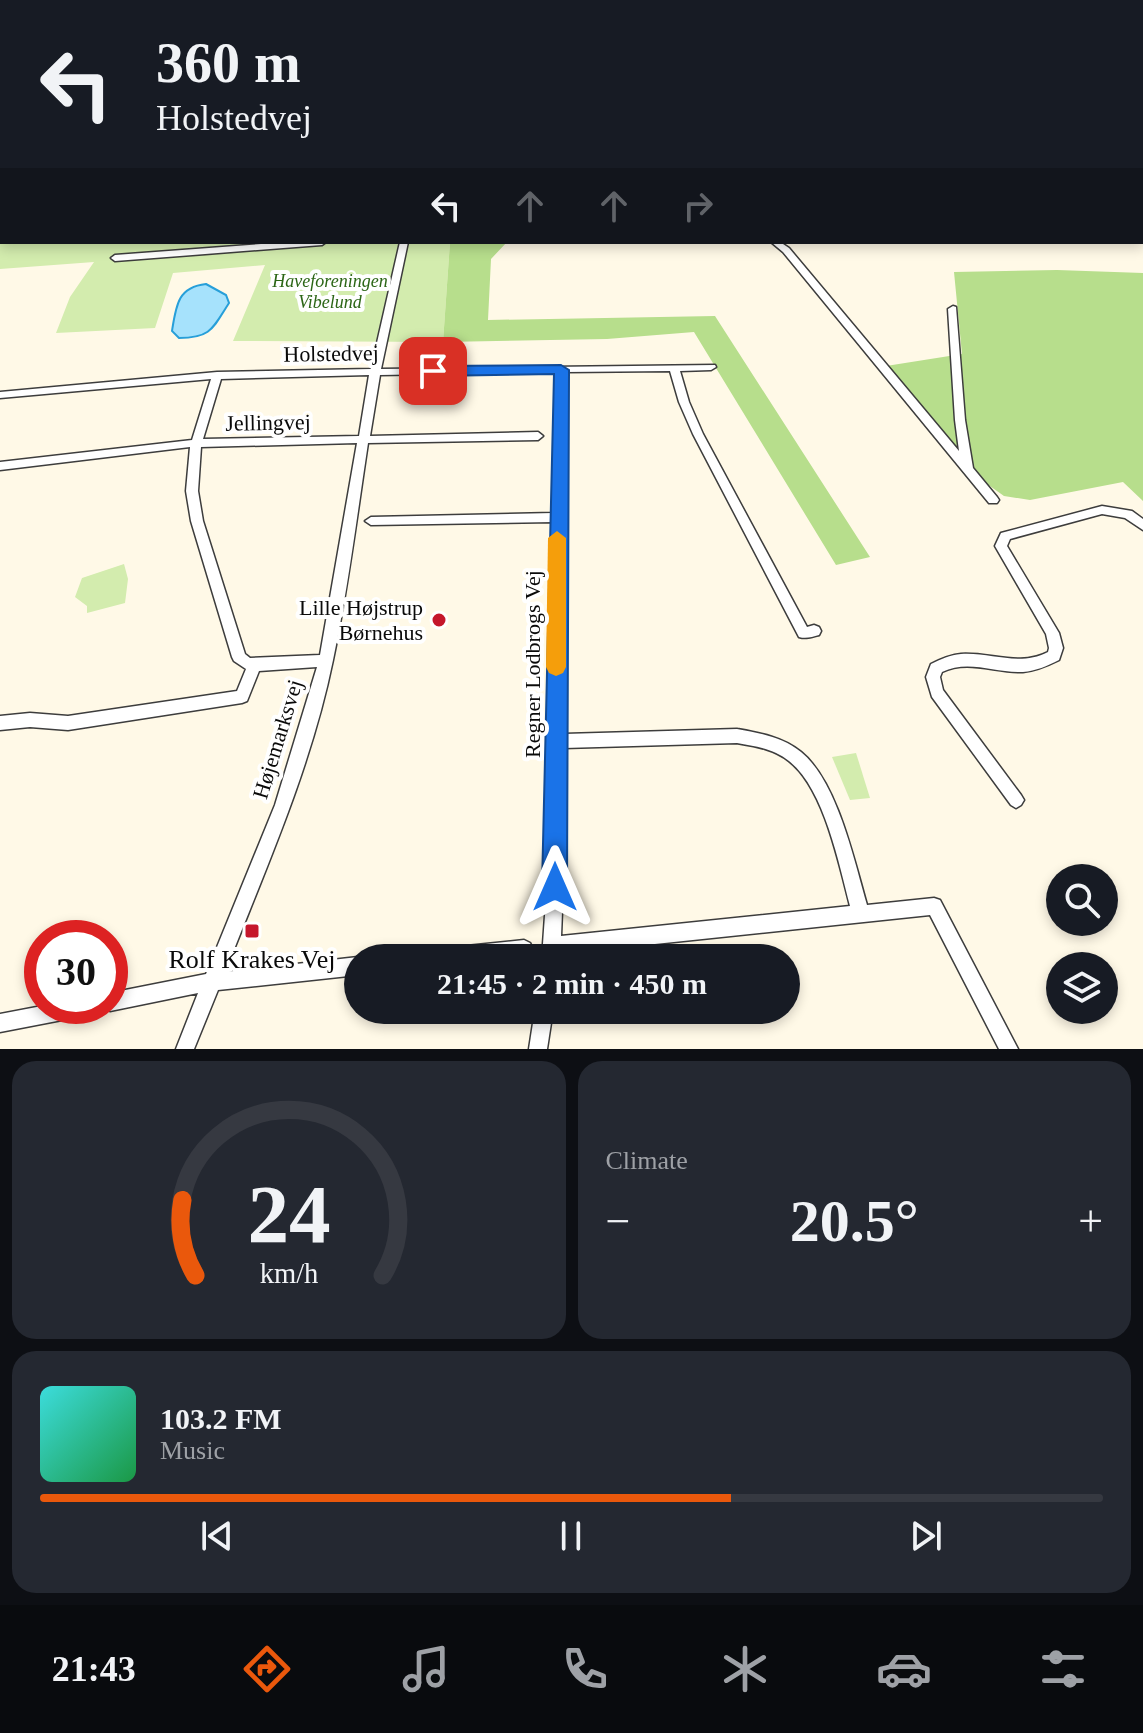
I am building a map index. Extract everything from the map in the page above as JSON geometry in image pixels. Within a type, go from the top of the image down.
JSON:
[{"type":"street","points":[[115,258],[296,244]]},
{"type":"street","name":"Højemarksvej","points":[[185,1049],[284,800],[326,661],[375,372],[404,244]]},
{"type":"street","points":[[778,244],[786,250],[993,500]]},
{"type":"street","points":[[953,309],[960,420],[968,471]]},
{"type":"street","name":"Holstedvej","points":[[0,395],[217,375],[711,367]]},
{"type":"street","points":[[674,368],[700,439],[804,633],[814,631]]},
{"type":"street","name":"Regner Lodbrogs Vej","points":[[551,944],[561,370]]},
{"type":"street","points":[[217,375],[196,443],[192,491],[197,521],[239,657],[254,665],[326,661]]},
{"type":"street","name":"Jellingvej","points":[[0,466],[196,443],[538,436]]},
{"type":"street","points":[[1016,800],[937,693],[933,677],[936,668],[955,660],[1029,666],[1054,656],[1056,648],[1052,633],[1001,546],[1005,536],[1102,510],[1128,514],[1143,525]]},
{"type":"street","points":[[371,521],[557,517]]},
{"type":"street","points":[[0,723],[30,720],[68,723],[242,697],[254,665]]},
{"type":"street","points":[[556,741],[737,736],[764,739],[781,746],[802,761],[816,777],[826,799],[861,914]]},
{"type":"street","points":[[616,944],[934,906],[1009,1049]]},
{"type":"street","points":[[128,998],[211,982],[344,968]]},
{"type":"street","points":[[0,1023],[24,1018]]},
{"type":"street","points":[[538,1049],[542,1024]]},
{"type":"green space","name":"Haveforeningen Vibelund","points":[[0,244],[450,244],[443,342],[233,341],[265,265],[173,273],[155,328],[56,333],[70,297],[94,262],[0,269]]},
{"type":"green space","points":[[450,244],[505,244],[491,259],[488,320],[715,316],[870,557],[836,565],[694,332],[607,339],[443,342]]},
{"type":"green space","points":[[1057,270],[1143,273],[1143,501],[1123,482],[1030,500],[1004,496],[987,484],[886,366],[962,354],[954,272]]},
{"type":"green space","points":[[124,564],[128,579],[125,603],[87,613],[87,606],[75,597],[82,578]]},
{"type":"green space","points":[[856,753],[870,798],[850,800],[832,757]]},
{"type":"water","points":[[206,284],[226,295],[229,303],[205,334],[179,338],[172,331],[180,299],[189,289]]},
{"type":"slow traffic","points":[[556,667],[557,538]]},
{"type":"place","name":"Lille Højstrup Børnehus","points":[[439,620]]},
{"type":"place","name":"Rolf Krakes Vej","points":[[252,931]]},
{"type":"route","points":[[433,371],[561,370],[557,493],[555,887]]}]
